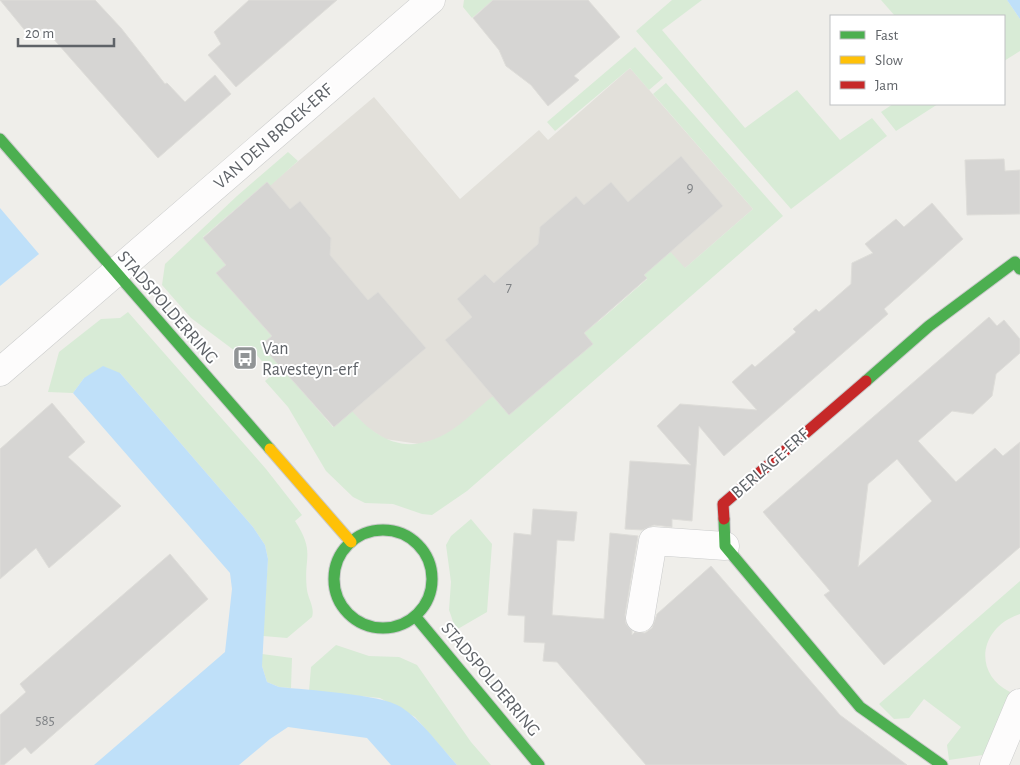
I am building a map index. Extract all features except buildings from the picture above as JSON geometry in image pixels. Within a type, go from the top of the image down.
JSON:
[{"type":"street","name":"VAN DEN BROEK-ERF","points":[[115,271],[431,0]]},
{"type":"street","name":"STADSPOLDERRING","points":[[0,139],[351,542]]},
{"type":"street","name":"BERLAGE-ERF","points":[[724,546],[723,504],[929,326],[1015,262],[1020,268]]},
{"type":"street","points":[[0,372],[115,271]]},
{"type":"street","points":[[379,530],[395,531],[409,538],[421,548],[430,569],[431,590],[425,604],[415,616],[403,624],[381,627],[360,622],[348,613],[340,603],[335,590],[334,577],[336,564],[342,552],[351,542],[364,534],[379,530]]},
{"type":"street","points":[[640,618],[653,541],[724,546],[860,707],[942,765]]},
{"type":"street","name":"STADSPOLDERRING","points":[[415,616],[539,765]]},
{"type":"street","points":[[994,765],[1020,703]]},
{"type":"shaded area","points":[[630,68],[753,209],[684,269],[666,247],[647,278],[584,334],[442,438],[419,444],[385,439],[366,427],[352,412],[334,427],[261,345],[216,273],[225,265],[203,238],[267,182],[270,185],[374,97],[460,199],[539,130],[548,140]]},
{"type":"green space","points":[[464,0],[493,0],[472,18],[463,7]]},
{"type":"green space","points":[[672,0],[702,0],[662,30],[745,128],[797,90],[840,140],[872,118],[887,136],[791,209],[636,31]]},
{"type":"green space","points":[[881,0],[1007,0],[1020,19],[1020,51],[1005,60],[1005,15],[894,15]]},
{"type":"green space","points":[[635,47],[663,78],[649,90],[630,68],[555,131],[547,122]]},
{"type":"green space","points":[[666,83],[783,216],[467,491],[432,515],[422,514],[393,504],[365,503],[353,497],[326,471],[288,407],[265,381],[273,374],[255,353],[247,360],[191,318],[162,285],[165,264],[237,196],[288,152],[298,161],[270,186],[267,182],[203,237],[226,265],[216,273],[272,336],[262,345],[333,427],[352,411],[366,425],[391,441],[411,444],[421,443],[442,436],[526,372],[592,327],[647,279],[639,269],[666,247],[685,268],[753,209],[653,94]]},
{"type":"green space","points":[[892,105],[936,105],[896,131],[881,112]]},
{"type":"green space","points":[[128,312],[266,469],[302,515],[295,521],[307,548],[307,590],[313,614],[312,617],[287,638],[263,636],[268,559],[265,545],[253,527],[120,373],[84,378],[73,393],[48,392],[59,352],[101,319],[120,318]]},
{"type":"green space","points":[[471,519],[492,544],[487,612],[456,630],[449,610],[451,582],[446,545],[451,536]]},
{"type":"green space","points":[[1020,581],[1020,614],[996,628],[989,639],[986,650],[986,662],[990,673],[998,683],[1010,692],[983,755],[949,760],[947,745],[961,727],[924,699],[909,718],[894,719],[879,704]]},
{"type":"green space","points":[[336,645],[369,656],[399,657],[417,665],[471,742],[491,765],[457,765],[415,717],[380,698],[309,691],[311,667]]},
{"type":"green space","points":[[262,654],[292,658],[291,688],[279,687],[267,682],[262,666]]},
{"type":"water","points":[[1007,0],[1020,0],[1020,19]]},
{"type":"water","points":[[0,208],[39,254],[0,286]]},
{"type":"water","points":[[103,366],[120,373],[253,527],[265,545],[268,559],[262,666],[267,682],[279,687],[361,696],[401,707],[430,734],[457,765],[391,765],[367,738],[288,727],[270,739],[239,765],[94,765],[225,652],[232,589],[230,573],[73,393],[84,378]]},
{"type":"traffic: fast","points":[[0,139],[270,449]]},
{"type":"traffic: fast","points":[[866,381],[929,326],[1015,262],[1020,269]]},
{"type":"traffic: fast","points":[[724,519],[725,546],[860,707],[942,765]]},
{"type":"traffic: fast","points":[[383,530],[393,531],[410,538],[424,552],[431,569],[432,579],[431,589],[424,606],[410,620],[393,627],[383,628],[373,627],[356,620],[342,606],[335,589],[334,579],[335,569],[342,552],[356,538],[373,531],[383,530]]},
{"type":"traffic: fast","points":[[415,616],[539,765]]},
{"type":"traffic: slow","points":[[270,449],[351,542]]},
{"type":"traffic: jam","points":[[724,519],[723,504],[866,381]]},
{"type":"place","name":"Van Ravesteyn-erf","points":[[245,358]]}]
